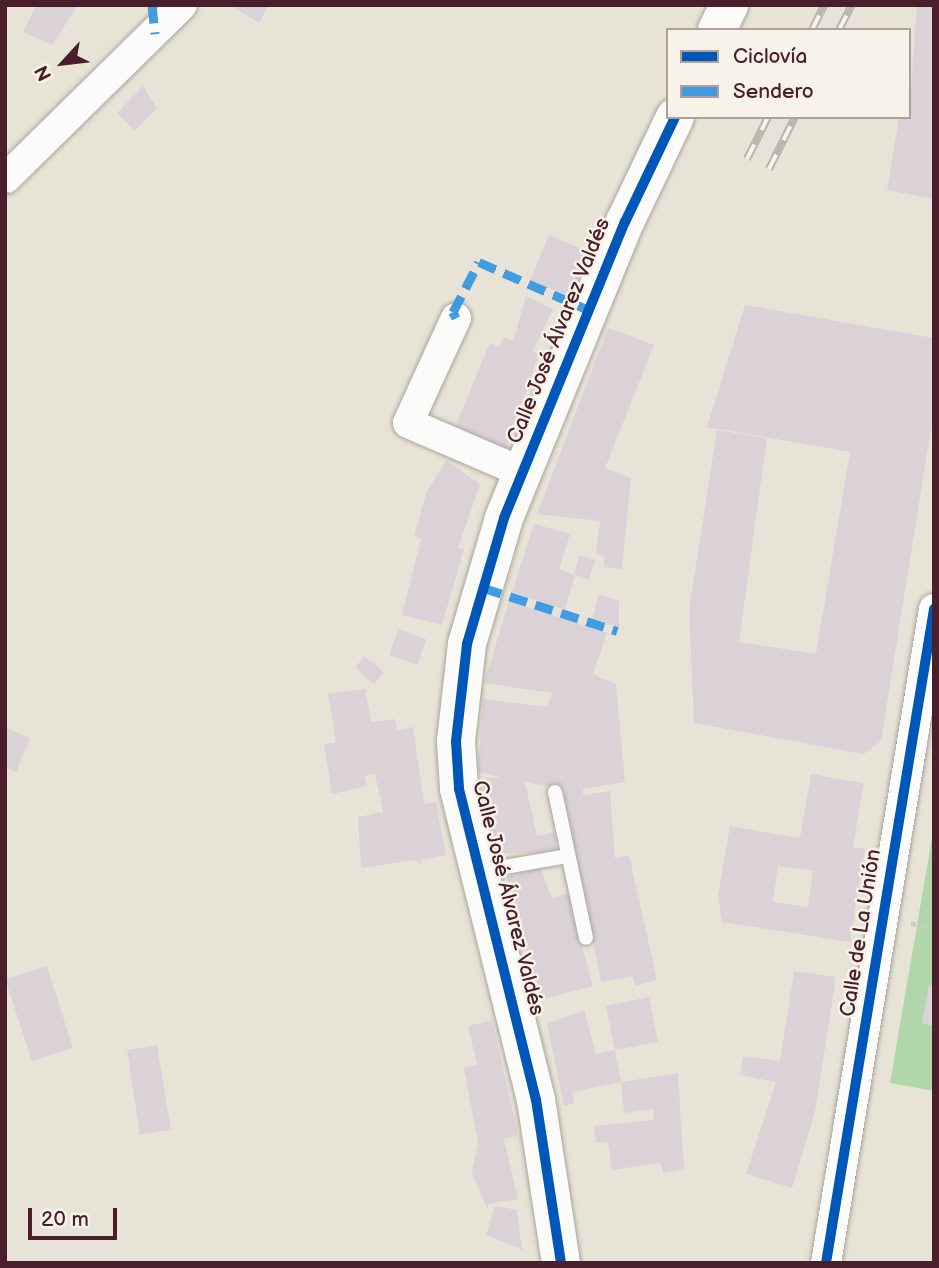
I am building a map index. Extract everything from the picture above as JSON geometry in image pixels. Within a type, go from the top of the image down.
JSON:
[{"type":"street","points":[[5,178],[182,5]]},
{"type":"street","points":[[718,28],[729,5]]},
{"type":"street","name":"Calle José Álvarez Valdés","points":[[561,1263],[536,1100],[459,788],[460,705],[467,644],[522,472],[625,222],[674,119]]},
{"type":"street","points":[[456,318],[408,423],[522,472]]},
{"type":"street","name":"Calle de La Unión","points":[[826,1263],[934,608]]},
{"type":"lane","points":[[555,792],[586,938]]},
{"type":"lane","name":"Calle José Álvarez Valdés","points":[[479,872],[567,856]]},
{"type":"path","points":[[906,922],[934,929]]},
{"type":"green space","points":[[934,826],[934,1091],[890,1083]]},
{"type":"building","points":[[36,5],[78,5],[52,45],[23,32]]},
{"type":"building","points":[[230,5],[269,5],[259,23]]},
{"type":"building","points":[[917,5],[934,5],[934,199],[887,190],[899,119],[911,119]]},
{"type":"building","points":[[143,86],[157,108],[135,131],[117,113]]},
{"type":"building","points":[[549,235],[589,252],[570,297],[530,280]]},
{"type":"building","points":[[526,296],[553,309],[533,351],[539,354],[506,449],[453,431],[490,343],[499,347],[504,337],[513,341]]},
{"type":"building","points":[[745,305],[934,338],[934,410],[881,741],[864,754],[694,723],[689,610],[717,430],[767,438],[739,642],[816,654],[850,452],[707,427]]},
{"type":"building","points":[[608,328],[654,345],[605,468],[631,478],[622,569],[604,567],[604,556],[596,554],[600,521],[537,514]]},
{"type":"building","points":[[446,460],[480,484],[458,548],[464,549],[442,625],[402,615],[421,539],[414,535],[426,494]]},
{"type":"building","points":[[534,524],[570,534],[559,569],[575,575],[565,610],[512,592]]},
{"type":"building","points":[[579,555],[595,560],[589,580],[574,574]]},
{"type":"building","points":[[599,594],[619,601],[619,627],[592,619]]},
{"type":"building","points":[[509,601],[607,633],[593,674],[616,684],[625,782],[583,789],[583,795],[610,791],[615,858],[629,855],[657,980],[635,986],[633,976],[601,982],[563,790],[525,782],[537,836],[554,833],[557,851],[497,854],[480,779],[501,777],[478,772],[483,699],[547,707],[552,693],[484,683]]},
{"type":"building","points":[[398,629],[426,639],[418,665],[389,655]]},
{"type":"building","points":[[364,656],[384,672],[374,684],[355,668]]},
{"type":"building","points":[[365,689],[371,722],[395,719],[397,730],[413,727],[424,804],[436,802],[446,855],[421,860],[423,866],[415,860],[361,868],[358,817],[383,812],[375,774],[365,776],[367,786],[332,794],[324,744],[336,743],[328,694]]},
{"type":"building","points":[[5,727],[30,738],[16,772],[5,767]]},
{"type":"building","points":[[811,774],[864,783],[853,847],[865,849],[850,942],[722,922],[718,895],[730,826],[800,838]],"holes":[[[778,866],[813,871],[808,907],[773,902]]]},
{"type":"building","points":[[540,868],[552,898],[568,893],[593,986],[540,1000],[506,877]]},
{"type":"building","points":[[47,966],[73,1048],[32,1061],[5,979]]},
{"type":"building","points":[[794,971],[836,977],[815,1112],[792,1188],[746,1174],[776,1082],[740,1075],[743,1056],[780,1061]]},
{"type":"building","points":[[929,985],[934,986],[934,1026],[922,1023]]},
{"type":"building","points":[[649,997],[658,1042],[615,1050],[606,1006]]},
{"type":"building","points":[[584,1010],[596,1054],[615,1050],[621,1082],[572,1092],[575,1103],[564,1106],[547,1024]]},
{"type":"building","points":[[492,1020],[518,1135],[504,1139],[518,1199],[488,1204],[488,1211],[472,1173],[478,1143],[464,1068],[477,1065],[468,1026]]},
{"type":"building","points":[[157,1045],[171,1130],[140,1135],[127,1050]]},
{"type":"building","points":[[678,1073],[684,1169],[663,1173],[660,1163],[612,1170],[608,1142],[596,1143],[594,1126],[654,1120],[653,1109],[624,1113],[621,1082]]},
{"type":"building","points":[[495,1206],[517,1210],[522,1250],[486,1235]]},
{"type":"railway","points":[[813,28],[824,5]]},
{"type":"railway","points":[[840,28],[852,5]]},
{"type":"railway","points":[[747,159],[767,119]]},
{"type":"railway","points":[[769,169],[794,119]]},
{"type":"marked path","points":[[152,5],[155,34]]},
{"type":"marked path","points":[[456,318],[453,312],[479,262],[589,310]]},
{"type":"marked path","points":[[484,588],[617,631]]},
{"type":"cycle path","points":[[561,1263],[536,1100],[459,788],[456,741],[467,644],[504,518],[625,222],[674,119]]},
{"type":"cycle path","points":[[826,1263],[934,609]]}]
